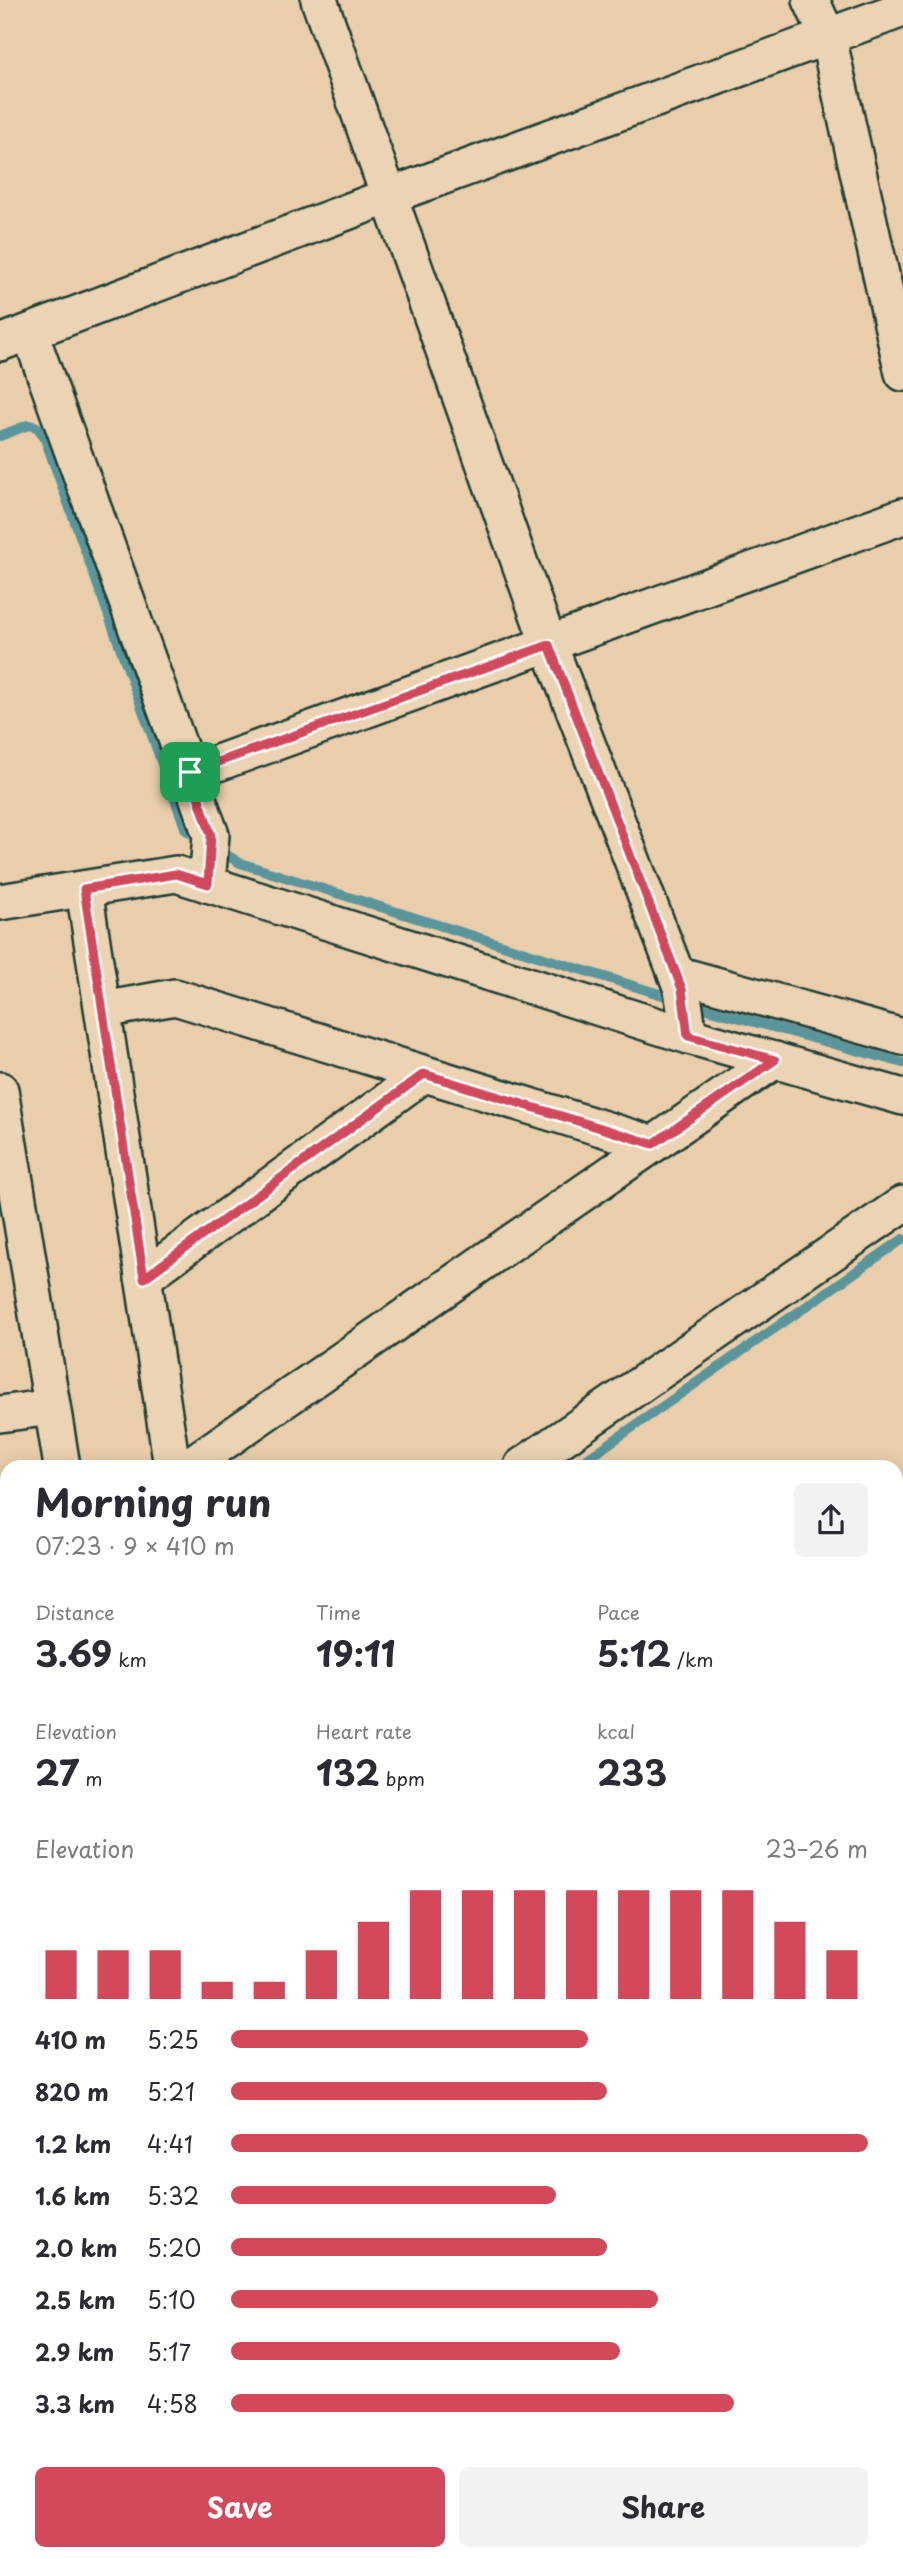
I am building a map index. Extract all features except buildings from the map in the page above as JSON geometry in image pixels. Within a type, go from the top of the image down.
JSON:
[{"type":"street","points":[[319,0],[549,645],[683,1004],[775,1060],[903,1097]]},
{"type":"street","points":[[811,0],[828,37],[901,351]]},
{"type":"street","points":[[208,878],[211,835],[190,772],[15,338],[389,196],[903,9]]},
{"type":"street","points":[[190,772],[903,516]]},
{"type":"street","points":[[0,902],[176,874],[208,878],[683,1004],[903,1037]]},
{"type":"street","points":[[84,889],[171,1460]]},
{"type":"street","points":[[103,1010],[176,997],[653,1144]]},
{"type":"street","points":[[197,1460],[775,1060]]},
{"type":"street","points":[[144,1278],[424,1074]]},
{"type":"street","points":[[0,1090],[10,1216],[52,1406],[61,1460]]},
{"type":"street","points":[[531,1460],[903,1205]]},
{"type":"street","points":[[0,1414],[52,1406]]},
{"type":"waterway","points":[[0,436],[28,425],[37,427],[44,436],[186,830],[240,863],[704,1008],[903,1063]]},
{"type":"waterway","points":[[586,1460],[903,1239]]},
{"type":"route","points":[[549,645],[682,989],[688,1036],[775,1060],[653,1144],[424,1074],[144,1278],[84,889],[176,874],[208,884],[211,835],[190,772],[549,645]]}]
